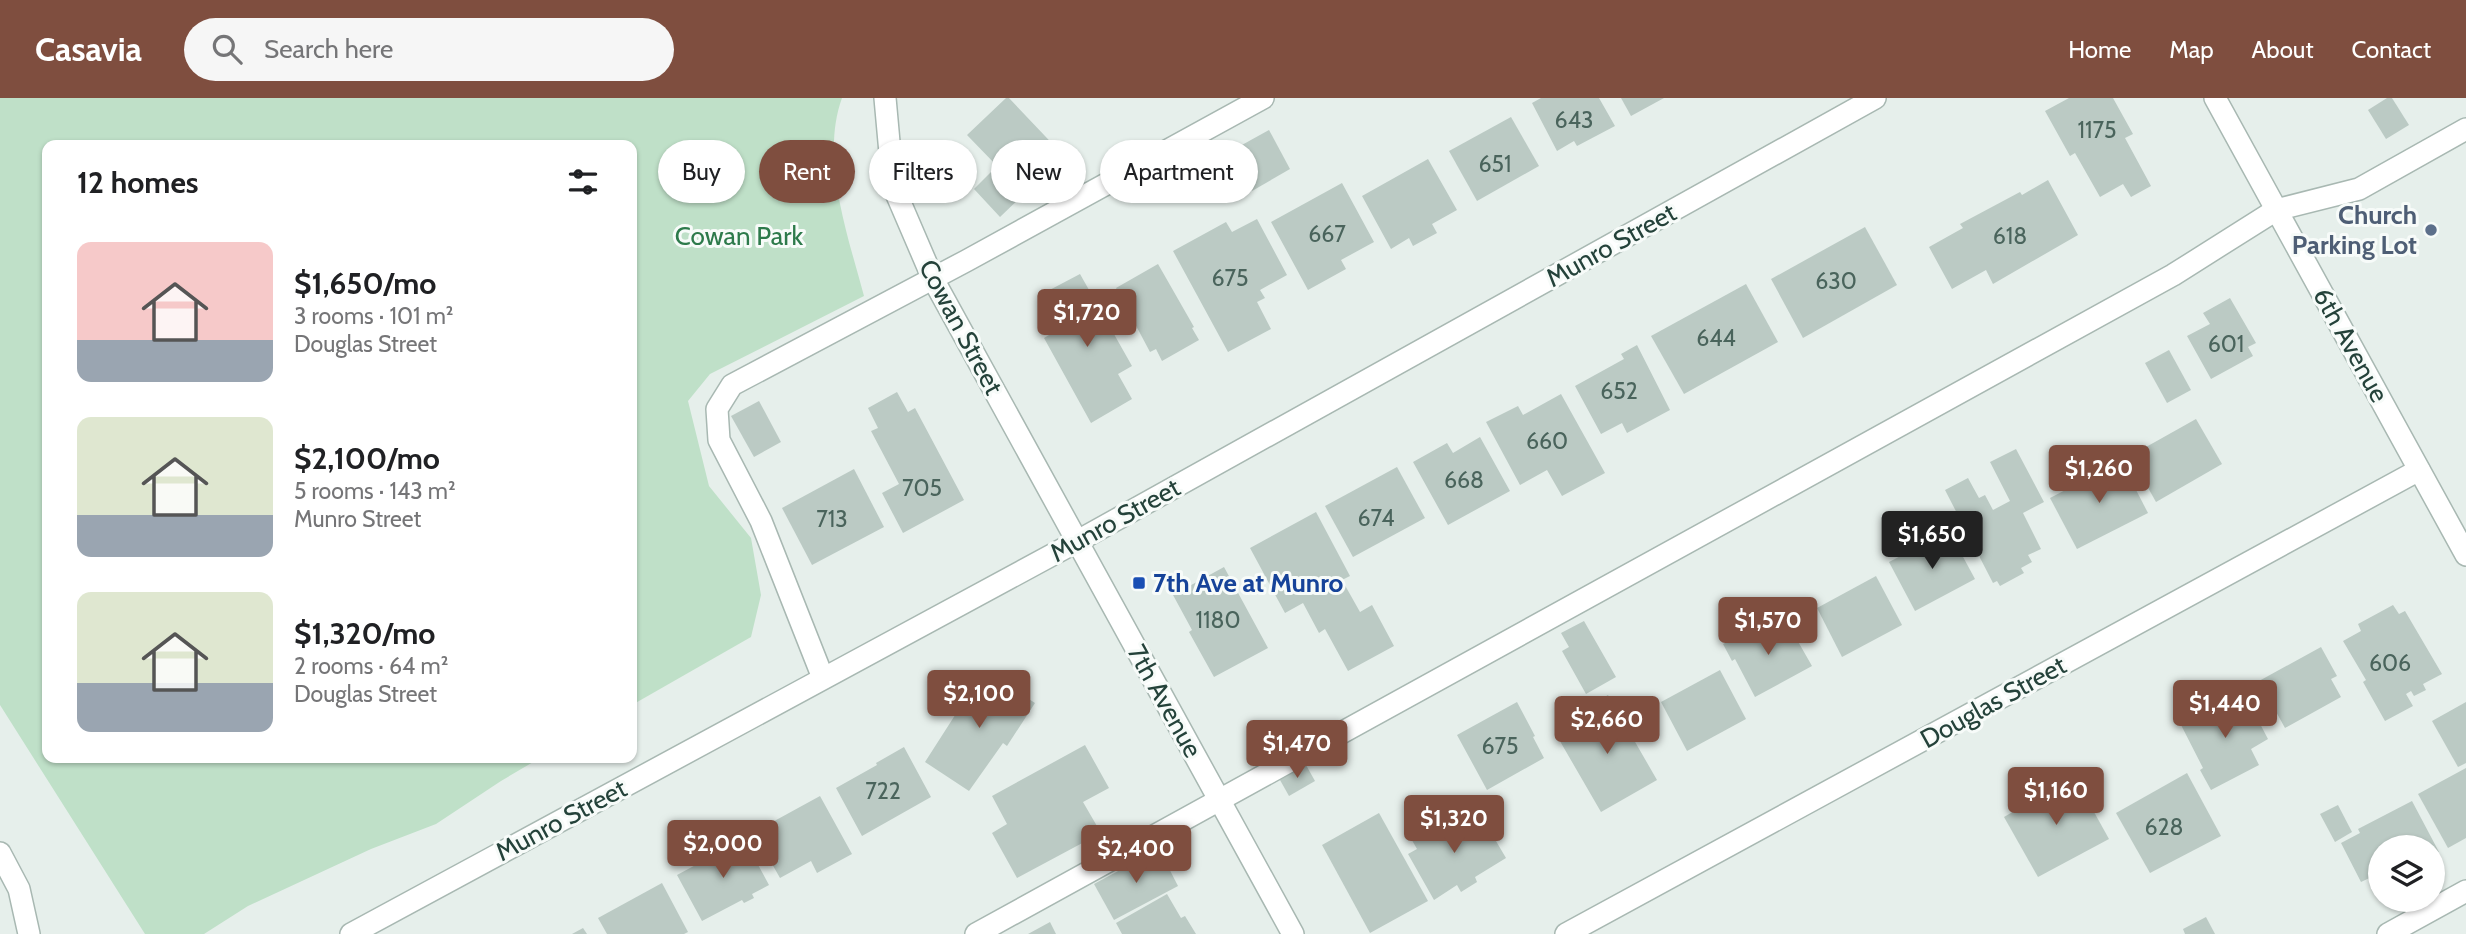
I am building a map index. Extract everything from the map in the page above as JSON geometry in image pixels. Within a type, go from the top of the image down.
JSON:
[{"type":"street","name":"Cowan Street","points":[[885,98],[893,186],[933,279],[1076,542]]},
{"type":"street","points":[[823,678],[761,521],[719,440],[717,409],[732,385],[933,279],[1263,98]]},
{"type":"street","name":"Munro Street","points":[[351,934],[1076,542],[1875,98]]},
{"type":"street","name":"6th Avenue","points":[[2215,98],[2466,555]]},
{"type":"street","points":[[976,934],[2173,275],[2276,210],[2359,189],[2466,129]]},
{"type":"street","name":"Douglas Street","points":[[1566,934],[2419,470]]},
{"type":"street","name":"7th Avenue","points":[[1076,542],[1293,934]]},
{"type":"street","points":[[0,853],[19,889],[29,934]]},
{"type":"street","points":[[2388,934],[2466,891]]},
{"type":"green space","name":"Cowan Park","points":[[0,98],[842,98],[834,140],[759,140],[759,203],[840,203],[864,296],[710,374],[688,401],[709,486],[751,538],[761,595],[751,637],[637,702],[637,140],[42,140],[42,763],[532,763],[436,824],[371,849],[248,906],[204,934],[145,934],[0,705]]},
{"type":"building","points":[[1009,98],[1049,140],[991,140],[991,160],[977,145],[977,140],[972,140],[967,135]]},
{"type":"building","points":[[1541,98],[1599,98],[1615,126],[1577,146],[1574,141],[1557,151],[1532,103]]},
{"type":"building","points":[[1621,98],[1664,98],[1631,116]]},
{"type":"building","points":[[2069,98],[2113,98],[2133,134],[2125,138],[2151,186],[2131,197],[2123,184],[2100,197],[2075,153],[2070,156],[2045,111]]},
{"type":"building","points":[[2387,98],[2392,98],[2409,125],[2386,139],[2368,110]]},
{"type":"building","points":[[1511,117],[1539,166],[1477,201],[1449,151]]},
{"type":"building","points":[[1269,130],[1290,169],[1258,188],[1258,140],[1251,140]]},
{"type":"building","points":[[1428,159],[1457,210],[1432,224],[1437,233],[1413,246],[1409,238],[1391,249],[1362,196]]},
{"type":"building","points":[[991,172],[991,203],[1015,203],[1000,217],[977,192],[977,186]]},
{"type":"building","points":[[2048,180],[2078,235],[1993,284],[1986,270],[1952,289],[1929,247],[1963,228],[1960,224]]},
{"type":"building","points":[[1342,183],[1374,242],[1341,260],[1346,269],[1308,290],[1271,222]]},
{"type":"building","points":[[1257,219],[1287,275],[1260,290],[1265,298],[1257,302],[1271,329],[1228,352],[1173,251],[1226,222],[1232,232]]},
{"type":"building","points":[[1865,227],[1897,285],[1803,338],[1771,279]]},
{"type":"building","points":[[1158,264],[1199,340],[1162,361],[1156,349],[1150,352],[1116,288]]},
{"type":"building","points":[[1080,274],[1132,366],[1118,374],[1132,399],[1091,423],[1044,338],[1061,328],[1042,294]]},
{"type":"building","points":[[1746,284],[1778,342],[1684,394],[1651,336]]},
{"type":"building","points":[[2230,298],[2256,343],[2248,347],[2253,356],[2211,379],[2187,336],[2210,324],[2203,313]]},
{"type":"building","points":[[1637,345],[1670,410],[1627,433],[1622,423],[1601,434],[1575,386],[1624,359],[1621,354]]},
{"type":"building","points":[[2169,350],[2191,390],[2167,403],[2145,363]]},
{"type":"building","points":[[897,392],[908,412],[915,408],[964,500],[903,533],[882,493],[899,484],[871,431],[878,428],[868,408]]},
{"type":"building","points":[[1561,394],[1605,473],[1562,496],[1547,470],[1520,485],[1486,422],[1518,406],[1523,415]]},
{"type":"building","points":[[759,401],[781,442],[754,457],[731,416]]},
{"type":"building","points":[[2196,419],[2222,464],[2156,502],[2130,456]]},
{"type":"building","points":[[1480,437],[1510,491],[1448,525],[1413,462],[1447,443],[1453,453]]},
{"type":"building","points":[[2016,449],[2044,502],[2023,513],[2041,549],[2028,555],[2032,562],[2021,568],[2024,573],[2000,586],[1997,581],[1993,583],[1945,490],[1968,478],[1979,498],[1985,495],[1993,510],[2010,501],[1990,462]]},
{"type":"building","points":[[2121,461],[2148,513],[2077,549],[2050,498]]},
{"type":"building","points":[[1397,467],[1425,518],[1353,557],[1325,506]]},
{"type":"building","points":[[854,469],[884,527],[812,565],[782,508]]},
{"type":"building","points":[[1316,512],[1350,576],[1342,580],[1360,612],[1372,605],[1394,646],[1348,671],[1325,629],[1319,633],[1303,603],[1285,613],[1250,548]]},
{"type":"building","points":[[1949,531],[1975,579],[1915,611],[1889,562]]},
{"type":"building","points":[[1224,567],[1268,648],[1214,677],[1189,632],[1192,630],[1173,595]]},
{"type":"building","points":[[1876,576],[1902,625],[1842,657],[1817,608]]},
{"type":"building","points":[[2393,605],[2399,614],[2405,611],[2442,674],[2423,684],[2426,690],[2414,696],[2411,691],[2406,694],[2413,706],[2385,721],[2363,682],[2366,680],[2343,641],[2361,631],[2358,624]]},
{"type":"building","points":[[1584,621],[1616,677],[1586,694],[1562,651],[1569,647],[1561,633]]},
{"type":"building","points":[[1788,624],[1812,666],[1755,697],[1735,659],[1732,661],[1723,644],[1758,625],[1765,637]]},
{"type":"building","points":[[2321,647],[2337,676],[2331,679],[2341,697],[2285,728],[2259,681]]},
{"type":"building","points":[[984,670],[1035,703],[1007,746],[1003,743],[969,791],[925,762]]},
{"type":"building","points":[[1720,670],[1746,719],[1687,751],[1661,702]]},
{"type":"building","points":[[2239,691],[2255,722],[2258,720],[2268,739],[2251,749],[2259,765],[2211,790],[2180,723]]},
{"type":"building","points":[[1608,695],[1657,780],[1601,812],[1557,736],[1594,715],[1588,707]]},
{"type":"building","points":[[1517,702],[1544,758],[1487,790],[1457,735]]},
{"type":"building","points":[[2466,702],[2466,763],[2458,767],[2432,721]]},
{"type":"building","points":[[1085,745],[1109,788],[1083,802],[1101,833],[1017,878],[992,833],[1007,824],[992,796]]},
{"type":"building","points":[[904,747],[931,797],[862,836],[836,788]]},
{"type":"building","points":[[1306,765],[1315,781],[1289,796],[1280,780]]},
{"type":"building","points":[[2466,768],[2466,838],[2448,848],[2445,835],[2441,835],[2418,794]]},
{"type":"building","points":[[2187,773],[2221,836],[2150,873],[2116,813]]},
{"type":"building","points":[[2074,776],[2109,839],[2038,877],[2004,817]]},
{"type":"building","points":[[820,796],[852,854],[817,873],[811,861],[780,878],[754,832]]},
{"type":"building","points":[[2412,801],[2430,835],[2368,835],[2368,879],[2361,882],[2341,843],[2360,833],[2358,829]]},
{"type":"building","points":[[2338,805],[2352,832],[2335,842],[2320,814]]},
{"type":"building","points":[[1379,813],[1428,901],[1370,933],[1322,845]]},
{"type":"building","points":[[1480,814],[1506,858],[1475,877],[1477,882],[1461,892],[1457,885],[1434,900],[1408,854],[1417,849],[1409,835],[1435,820],[1443,835]]},
{"type":"building","points":[[744,839],[769,885],[752,894],[754,898],[744,903],[742,900],[702,921],[677,875]]},
{"type":"building","points":[[1159,849],[1178,886],[1114,920],[1094,884]]},
{"type":"building","points":[[662,883],[688,932],[607,934],[598,918]]},
{"type":"building","points":[[1167,894],[1181,918],[1185,916],[1196,934],[1122,934],[1116,923]]},
{"type":"building","points":[[2206,917],[2215,934],[2185,934],[2183,929]]},
{"type":"building","points":[[1050,922],[1056,934],[1028,934]]},
{"type":"building","points":[[583,928],[587,934],[572,934]]},
{"type":"place","name":"Church Parking Lot","points":[[2431,230]]},
{"type":"place","name":"7th Ave at Munro","points":[[1139,583]]}]
